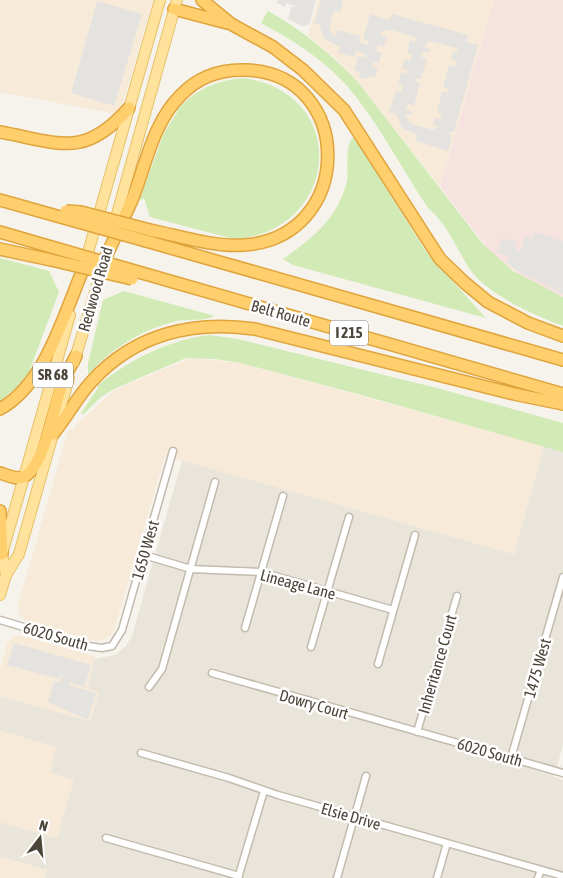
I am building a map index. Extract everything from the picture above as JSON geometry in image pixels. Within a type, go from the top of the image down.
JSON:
[{"type":"highway","points":[[202,0],[231,24]]},
{"type":"highway","points":[[176,5],[231,24],[273,47],[303,70],[344,110],[440,258],[465,283],[488,302],[528,323],[563,336]]},
{"type":"highway","points":[[105,258],[132,200],[160,123],[172,105],[187,89],[215,73],[249,70],[281,78],[305,96],[323,124],[329,156],[323,189],[303,220],[276,236],[258,243],[243,245],[148,236]]},
{"type":"highway","points":[[0,132],[61,143],[83,142],[103,134],[129,108]]},
{"type":"highway","name":"Belt Route","points":[[0,200],[148,236],[563,360]]},
{"type":"highway","name":"Belt Route","points":[[0,232],[55,248],[134,275],[214,294],[563,394]]},
{"type":"highway","points":[[0,249],[134,275]]},
{"type":"highway","points":[[0,409],[17,397],[34,378],[82,272]]},
{"type":"highway","points":[[53,434],[91,382],[118,357],[157,336],[200,326],[231,326],[255,329],[514,394],[563,404]]},
{"type":"highway","points":[[0,473],[16,478],[23,477],[30,472],[38,459],[62,383],[76,356]]},
{"type":"highway","points":[[0,512],[2,554]]},
{"type":"main road","name":"Redwood Road","points":[[6,575],[2,554],[160,0]]},
{"type":"main road","name":"Redwood Road","points":[[0,594],[6,575],[19,554],[176,5]]},
{"type":"street","name":"1650 West","points":[[112,646],[122,630],[174,451]]},
{"type":"street","points":[[149,687],[162,669],[215,482]]},
{"type":"street","points":[[245,628],[283,496]]},
{"type":"street","points":[[311,647],[348,516]]},
{"type":"street","points":[[378,664],[415,535]]},
{"type":"street","name":"Lineage Lane","points":[[144,555],[191,569],[261,572],[393,610]]},
{"type":"street","name":"1475 West","points":[[511,758],[563,577]]},
{"type":"street","name":"Inheritance Court","points":[[417,732],[457,596]]},
{"type":"street","name":"6020 South","points":[[0,620],[88,646],[102,648],[112,646]]},
{"type":"street","name":"Dowry Court","points":[[212,673],[417,732]]},
{"type":"street","name":"6020 South","points":[[417,732],[563,773]]},
{"type":"street","name":"Elsie Drive","points":[[141,753],[229,778],[264,791],[563,876]]},
{"type":"street","points":[[337,878],[366,776]]},
{"type":"street","points":[[106,838],[238,877],[264,791]]},
{"type":"street","points":[[437,878],[447,843]]},
{"type":"street","points":[[538,878],[541,870]]},
{"type":"shaded area","points":[[0,0],[153,0],[124,100],[117,114],[0,92]]},
{"type":"shaded area","points":[[278,0],[316,0],[309,25],[302,26],[288,19],[291,7],[298,7],[286,3],[285,7],[277,3]]},
{"type":"shaded area","points":[[318,0],[494,0],[440,187],[357,81],[339,62],[308,35]]},
{"type":"shaded area","points":[[321,0],[343,0],[340,12],[334,10],[330,26],[330,31],[335,36],[338,30],[360,36],[359,42],[368,45],[369,41],[363,39],[370,14],[390,19],[392,14],[468,35],[466,42],[478,45],[454,132],[447,132],[452,136],[448,151],[416,141],[417,135],[402,128],[396,114],[389,112],[396,90],[401,92],[403,86],[398,84],[401,72],[407,74],[408,71],[402,68],[405,59],[410,61],[412,55],[407,53],[410,40],[416,42],[416,38],[392,30],[382,31],[380,35],[387,37],[384,46],[378,45],[376,51],[382,53],[379,63],[373,62],[372,66],[378,68],[375,78],[369,76],[368,79],[359,77],[360,72],[354,70],[358,56],[365,58],[365,54],[356,51],[355,57],[338,53],[340,47],[323,38],[320,25],[314,23]],"holes":[[[431,41],[456,48],[459,52],[453,52],[451,59],[457,61],[455,67],[449,65],[443,87],[449,89],[448,93],[442,91],[437,112],[442,114],[440,119],[435,118],[433,125],[438,127],[433,130],[412,124],[405,116],[406,114],[411,115],[412,112],[406,109],[408,104],[414,106],[420,83],[415,81],[415,78],[421,79],[427,59],[421,57],[423,51],[429,52],[430,49],[424,47]]]},
{"type":"shaded area","points":[[494,0],[563,0],[563,297],[526,279],[492,254],[440,187]]},
{"type":"shaded area","points":[[97,1],[142,14],[114,106],[71,93]]},
{"type":"shaded area","points":[[534,232],[563,241],[563,294],[515,269],[507,263],[510,257],[497,252],[503,238],[516,242],[515,250],[528,253],[521,250],[525,237],[532,239]]},
{"type":"shaded area","points":[[191,358],[241,363],[544,446],[514,554],[165,456],[113,634],[106,639],[95,641],[25,621],[19,614],[18,605],[68,430],[74,430],[75,426],[114,390]]},
{"type":"shaded area","points":[[544,446],[563,452],[563,745],[554,777],[563,780],[563,878],[45,878],[47,870],[0,857],[0,822],[57,838],[50,772],[56,747],[0,731],[0,696],[90,721],[98,692],[87,689],[94,659],[115,655],[126,646],[132,636],[182,460],[514,554]]},
{"type":"shaded area","points":[[15,636],[23,636],[95,656],[87,688],[99,692],[90,721],[0,696],[0,669],[7,643]]},
{"type":"shaded area","points":[[14,643],[91,665],[84,687],[71,683],[72,676],[69,685],[96,693],[88,720],[48,702],[54,681],[60,682],[62,673],[59,679],[7,665]]},
{"type":"shaded area","points":[[0,731],[56,747],[50,772],[74,780],[57,838],[0,822]]},
{"type":"shaded area","points":[[0,857],[47,870],[45,878],[0,878]]},
{"type":"green space","points":[[268,11],[315,43],[357,81],[483,244],[513,271],[563,297],[563,326],[512,303],[477,278],[441,221],[428,208],[380,130],[359,100],[338,76],[318,59],[285,36],[261,23]]},
{"type":"green space","points":[[242,78],[278,89],[302,108],[316,133],[319,161],[312,189],[295,213],[269,231],[234,239],[150,217],[144,198],[139,201],[164,133],[177,110],[198,92],[214,84]]},
{"type":"green space","points":[[354,137],[427,253],[486,318],[293,265],[283,259],[314,235],[331,216],[337,206],[347,181],[348,151],[351,140]]},
{"type":"green space","points":[[0,258],[49,271],[59,292],[29,372],[17,387],[0,401]]},
{"type":"green space","points":[[124,291],[215,316],[206,319],[178,321],[149,330],[116,349],[88,375],[88,363],[103,300]]},
{"type":"green space","points":[[209,335],[238,339],[437,388],[563,423],[563,452],[365,396],[241,363],[215,359],[186,358],[114,389],[101,397],[84,414],[81,413],[98,388],[97,386],[123,367],[164,347]]}]
